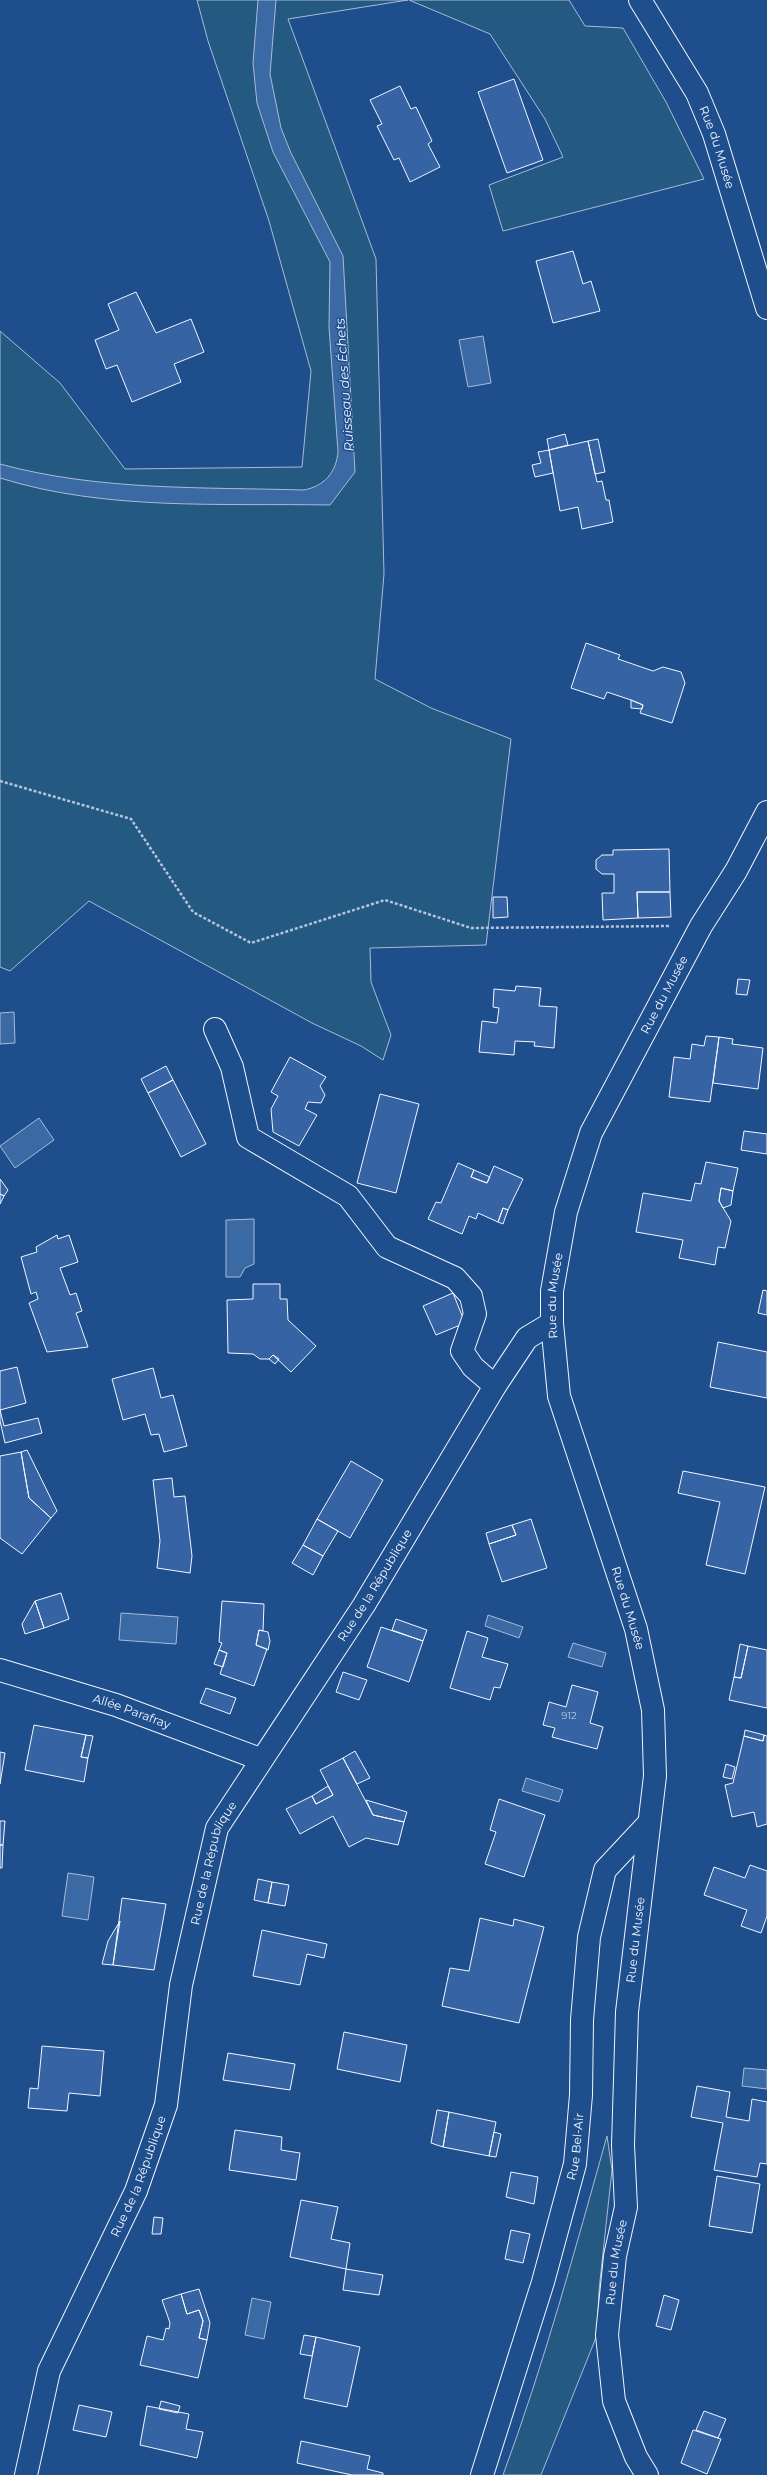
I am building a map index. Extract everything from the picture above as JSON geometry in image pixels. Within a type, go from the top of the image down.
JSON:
[{"type":"street","name":"Rue du Musée","points":[[640,0],[697,93],[714,134],[767,308]]},
{"type":"street","name":"Rue du Musée","points":[[647,2475],[636,2457],[614,2401],[607,2335],[615,2256],[626,2207],[623,2145],[627,2012],[648,1824],[655,1776],[653,1710],[636,1629],[559,1396],[552,1323],[552,1291],[566,1212],[591,1133],[701,926],[736,871],[767,812]]},
{"type":"street","points":[[215,1029],[232,1067],[248,1137],[348,1196],[387,1247],[455,1278],[471,1296],[475,1314],[462,1351],[473,1367],[495,1386]]},
{"type":"street","name":"Rue de la République","points":[[26,2475],[49,2370],[136,2191],[166,2105],[181,1985],[217,1828],[260,1759],[368,1598],[495,1386],[527,1338],[552,1323]]},
{"type":"street","name":"Allée Parafray","points":[[0,1670],[116,1705],[260,1759]]},
{"type":"street","name":"Rue Bel-Air","points":[[482,2475],[544,2282],[575,2164],[581,2095],[582,2020],[589,1937],[605,1870],[648,1824]]},
{"type":"path","points":[[0,781],[131,819],[193,912],[251,943],[385,900],[471,928],[701,926]]},
{"type":"shaded area","points":[[197,0],[408,0],[288,19],[376,259],[384,574],[375,679],[431,708],[511,739],[486,945],[370,948],[371,982],[391,1035],[383,1060],[361,1046],[312,1023],[89,901],[10,971],[0,967],[0,331],[60,383],[125,469],[302,467],[311,371],[269,221],[208,41]]},
{"type":"shaded area","points":[[409,0],[569,0],[585,26],[623,28],[666,102],[704,179],[503,231],[489,185],[563,157],[545,119],[490,34]]},
{"type":"shaded area","points":[[607,2136],[612,2170],[599,2290],[597,2335],[541,2475],[503,2475],[545,2349],[571,2264]]},
{"type":"water","name":"Ruisseau des Échets","points":[[258,0],[276,0],[270,74],[281,128],[291,153],[343,256],[355,472],[330,505],[205,504],[122,501],[40,489],[0,478],[0,464],[37,473],[113,483],[189,488],[304,490],[323,482],[332,472],[338,452],[329,327],[330,262],[273,152],[257,103],[253,63]]},
{"type":"water","points":[[483,336],[491,383],[468,387],[459,340]]},
{"type":"water","points":[[14,1012],[15,1043],[0,1044],[0,1013]]},
{"type":"water","points":[[39,1118],[54,1140],[15,1168],[0,1146]]},
{"type":"water","points":[[254,1219],[254,1264],[245,1268],[240,1277],[226,1277],[226,1220]]},
{"type":"water","points":[[121,1613],[178,1617],[176,1644],[119,1640]]},
{"type":"water","points":[[488,1615],[523,1627],[519,1638],[485,1626]]},
{"type":"water","points":[[573,1643],[606,1653],[602,1667],[568,1657]]},
{"type":"water","points":[[526,1778],[563,1790],[559,1802],[522,1791]]},
{"type":"water","points":[[68,1873],[94,1877],[88,1920],[62,1916]]},
{"type":"water","points":[[744,2068],[767,2070],[767,2089],[742,2086]]},
{"type":"water","points":[[252,2298],[271,2302],[264,2339],[245,2335]]},
{"type":"building","points":[[514,79],[543,160],[507,173],[478,92]]},
{"type":"building","points":[[400,86],[411,109],[416,107],[432,141],[428,144],[440,167],[410,182],[399,158],[394,160],[377,126],[382,124],[370,100]]},
{"type":"building","points":[[573,251],[583,284],[591,281],[600,311],[553,323],[536,261]]},
{"type":"building","points":[[136,292],[156,333],[191,319],[204,352],[174,364],[181,382],[132,402],[117,365],[106,369],[95,340],[119,330],[108,304]]},
{"type":"building","points":[[565,434],[568,445],[549,450],[547,439]]},
{"type":"building","points":[[598,439],[605,472],[595,474],[588,441]]},
{"type":"building","points":[[588,441],[597,482],[602,481],[606,500],[609,500],[613,522],[582,529],[578,507],[560,511],[549,450]]},
{"type":"building","points":[[549,450],[553,473],[535,477],[532,465],[541,463],[538,452]]},
{"type":"building","points":[[586,643],[620,655],[618,659],[653,671],[663,667],[681,672],[685,683],[672,723],[640,713],[643,705],[631,700],[607,692],[604,699],[571,688]]},
{"type":"building","points":[[631,700],[643,705],[642,709],[631,708]]},
{"type":"building","points":[[669,849],[670,892],[637,892],[638,918],[603,920],[602,893],[614,893],[614,874],[602,874],[596,869],[596,860],[602,855],[613,855],[613,850]]},
{"type":"building","points":[[637,892],[670,892],[671,917],[638,918]]},
{"type":"building","points":[[493,897],[507,897],[508,917],[493,918]]},
{"type":"building","points":[[738,979],[750,980],[747,995],[736,994]]},
{"type":"building","points":[[516,986],[541,988],[539,1006],[557,1007],[554,1048],[534,1046],[535,1042],[515,1041],[514,1055],[479,1052],[482,1021],[497,1023],[499,1008],[493,1007],[494,989],[515,991]]},
{"type":"building","points":[[706,1036],[719,1037],[710,1102],[669,1097],[674,1057],[690,1059],[692,1044],[704,1046]]},
{"type":"building","points":[[719,1037],[733,1039],[732,1044],[763,1048],[758,1089],[713,1083]]},
{"type":"building","points":[[290,1057],[326,1077],[320,1086],[325,1095],[321,1103],[308,1102],[305,1109],[317,1115],[299,1146],[273,1132],[271,1109],[278,1096],[271,1092]]},
{"type":"building","points":[[166,1066],[173,1080],[148,1093],[141,1079]]},
{"type":"building","points":[[173,1080],[206,1144],[181,1157],[148,1093]]},
{"type":"building","points":[[380,1094],[419,1104],[396,1193],[357,1183]]},
{"type":"building","points":[[744,1131],[767,1134],[767,1154],[741,1150]]},
{"type":"building","points":[[706,1162],[738,1168],[733,1191],[721,1188],[719,1201],[731,1221],[725,1248],[718,1247],[715,1265],[679,1258],[683,1240],[636,1232],[643,1193],[691,1201],[695,1183],[701,1184]]},
{"type":"building","points":[[458,1163],[474,1170],[471,1177],[487,1183],[494,1166],[523,1179],[508,1210],[503,1208],[498,1222],[478,1213],[476,1219],[469,1216],[462,1234],[428,1219],[436,1202],[441,1203]]},
{"type":"building","points":[[474,1170],[490,1177],[487,1183],[471,1177]]},
{"type":"building","points":[[0,1179],[8,1190],[4,1196],[0,1194]]},
{"type":"building","points":[[721,1188],[733,1191],[731,1205],[723,1208],[719,1201]]},
{"type":"building","points":[[0,1194],[4,1196],[0,1204]]},
{"type":"building","points":[[503,1208],[508,1210],[503,1224],[498,1222]]},
{"type":"building","points":[[57,1235],[58,1239],[69,1235],[78,1262],[60,1268],[70,1295],[76,1293],[82,1311],[76,1313],[88,1347],[47,1352],[29,1303],[38,1299],[36,1292],[31,1294],[21,1257],[37,1252],[36,1247]]},
{"type":"building","points":[[253,1284],[280,1284],[280,1299],[287,1299],[288,1320],[316,1346],[291,1372],[273,1355],[269,1359],[260,1359],[253,1354],[228,1353],[227,1300],[253,1299]]},
{"type":"building","points":[[763,1290],[767,1291],[767,1315],[758,1313]]},
{"type":"building","points":[[453,1293],[465,1323],[436,1335],[423,1306]]},
{"type":"building","points":[[718,1342],[767,1352],[767,1398],[710,1387]]},
{"type":"building","points":[[273,1355],[279,1359],[275,1364],[269,1359]]},
{"type":"building","points":[[17,1367],[26,1403],[0,1410],[0,1371]]},
{"type":"building","points":[[153,1368],[161,1398],[173,1395],[187,1446],[164,1452],[159,1434],[151,1435],[145,1414],[123,1420],[112,1379]]},
{"type":"building","points":[[0,1410],[4,1426],[38,1418],[42,1433],[5,1443],[0,1421]]},
{"type":"building","points":[[27,1450],[57,1511],[51,1518],[29,1498],[21,1452]]},
{"type":"building","points":[[21,1452],[29,1498],[51,1518],[22,1554],[0,1538],[0,1456]]},
{"type":"building","points":[[351,1461],[383,1480],[350,1538],[317,1519]]},
{"type":"building","points":[[683,1471],[765,1487],[745,1574],[706,1565],[720,1502],[678,1493]]},
{"type":"building","points":[[172,1478],[174,1497],[185,1496],[192,1556],[190,1573],[157,1568],[160,1541],[153,1480]]},
{"type":"building","points":[[317,1519],[338,1531],[323,1556],[303,1545]]},
{"type":"building","points":[[531,1519],[547,1568],[502,1582],[489,1544],[516,1535],[512,1525]]},
{"type":"building","points":[[512,1525],[516,1535],[489,1544],[486,1533]]},
{"type":"building","points":[[303,1545],[323,1556],[313,1575],[292,1563]]},
{"type":"building","points":[[61,1593],[69,1619],[44,1628],[35,1601]]},
{"type":"building","points":[[35,1601],[44,1628],[25,1634],[22,1624]]},
{"type":"building","points":[[222,1601],[264,1604],[263,1631],[259,1630],[256,1645],[267,1649],[254,1686],[220,1674],[227,1653],[219,1650],[222,1643],[219,1642]]},
{"type":"building","points":[[396,1619],[427,1630],[423,1641],[392,1630]]},
{"type":"building","points":[[381,1627],[423,1641],[409,1682],[367,1667]]},
{"type":"building","points":[[259,1630],[268,1632],[270,1641],[268,1650],[256,1645]]},
{"type":"building","points":[[467,1631],[488,1638],[482,1657],[508,1664],[500,1688],[494,1687],[490,1700],[450,1688]]},
{"type":"building","points":[[740,1644],[748,1646],[741,1678],[734,1677]]},
{"type":"building","points":[[748,1646],[767,1650],[767,1708],[729,1700],[734,1677],[741,1678]]},
{"type":"building","points":[[219,1650],[227,1653],[223,1667],[214,1664]]},
{"type":"building","points":[[343,1672],[367,1680],[359,1700],[336,1692]]},
{"type":"building","points":[[572,1685],[598,1692],[590,1723],[603,1727],[597,1749],[552,1737],[555,1728],[543,1725],[549,1702],[566,1707]]},
{"type":"building","points":[[206,1688],[236,1698],[230,1714],[200,1703]]},
{"type":"building","points":[[34,1725],[86,1735],[81,1757],[88,1758],[84,1782],[25,1770]]},
{"type":"building","points":[[745,1730],[764,1735],[763,1741],[744,1736]]},
{"type":"building","points":[[86,1735],[93,1736],[88,1758],[81,1757]]},
{"type":"building","points":[[764,1735],[767,1736],[767,1824],[757,1827],[754,1812],[732,1817],[725,1785],[733,1783],[744,1736],[763,1741]]},
{"type":"building","points":[[355,1751],[370,1778],[357,1784],[343,1758]]},
{"type":"building","points":[[0,1752],[5,1753],[0,1784]]},
{"type":"building","points":[[343,1758],[373,1815],[404,1822],[398,1845],[366,1838],[349,1847],[333,1816],[300,1834],[286,1809],[312,1796],[316,1804],[333,1795],[320,1770]]},
{"type":"building","points":[[726,1764],[735,1767],[732,1779],[723,1777]]},
{"type":"building","points":[[328,1786],[333,1795],[316,1804],[312,1796]]},
{"type":"building","points":[[499,1799],[545,1815],[524,1877],[485,1864],[496,1832],[490,1830]]},
{"type":"building","points":[[366,1800],[407,1812],[404,1822],[373,1815]]},
{"type":"building","points":[[0,1821],[5,1821],[3,1845],[0,1845]]},
{"type":"building","points":[[0,1845],[3,1845],[2,1868],[0,1868]]},
{"type":"building","points":[[750,1865],[767,1871],[767,1916],[761,1933],[741,1926],[747,1910],[704,1895],[714,1867],[745,1878]]},
{"type":"building","points":[[258,1879],[272,1882],[268,1903],[254,1900]]},
{"type":"building","points":[[272,1882],[289,1885],[285,1906],[268,1903]]},
{"type":"building","points":[[122,1898],[166,1904],[154,1970],[113,1965]]},
{"type":"building","points":[[480,1918],[513,1926],[514,1919],[544,1927],[519,2023],[442,2006],[450,1968],[469,1971]]},
{"type":"building","points":[[120,1921],[113,1965],[102,1964],[108,1941]]},
{"type":"building","points":[[262,1930],[327,1944],[324,1958],[307,1954],[300,1985],[253,1976]]},
{"type":"building","points":[[344,2032],[407,2045],[400,2082],[337,2069]]},
{"type":"building","points":[[42,2046],[104,2051],[100,2096],[69,2093],[67,2111],[28,2108],[30,2088],[38,2089]]},
{"type":"building","points":[[228,2053],[295,2064],[290,2090],[223,2080]]},
{"type":"building","points":[[697,2086],[730,2092],[726,2117],[749,2121],[752,2099],[767,2102],[767,2164],[760,2163],[757,2177],[714,2170],[723,2123],[691,2117]]},
{"type":"building","points":[[437,2110],[449,2112],[443,2147],[431,2143]]},
{"type":"building","points":[[449,2112],[496,2122],[489,2156],[443,2147]]},
{"type":"building","points":[[235,2130],[282,2137],[281,2150],[300,2153],[296,2180],[229,2170]]},
{"type":"building","points":[[494,2132],[501,2134],[496,2157],[489,2156]]},
{"type":"building","points":[[511,2172],[538,2177],[534,2204],[506,2197]]},
{"type":"building","points":[[717,2176],[760,2184],[752,2233],[709,2226]]},
{"type":"building","points":[[301,2200],[338,2207],[331,2239],[350,2243],[346,2269],[290,2257]]},
{"type":"building","points":[[154,2217],[163,2218],[161,2234],[152,2234]]},
{"type":"building","points":[[511,2230],[530,2234],[523,2263],[505,2259]]},
{"type":"building","points":[[346,2269],[383,2275],[379,2295],[343,2290]]},
{"type":"building","points":[[199,2289],[210,2323],[207,2340],[199,2338],[203,2321],[199,2310],[187,2314],[181,2294]]},
{"type":"building","points":[[181,2294],[187,2314],[199,2310],[203,2321],[199,2338],[207,2340],[198,2378],[140,2365],[147,2336],[163,2340],[166,2328],[169,2329],[170,2323],[162,2300]]},
{"type":"building","points":[[664,2295],[679,2300],[671,2330],[656,2326]]},
{"type":"building","points":[[304,2335],[316,2337],[312,2356],[300,2354]]},
{"type":"building","points":[[316,2337],[360,2347],[347,2407],[304,2398]]},
{"type":"building","points":[[161,2401],[180,2406],[178,2413],[159,2409]]},
{"type":"building","points":[[79,2405],[112,2412],[106,2437],[73,2430]]},
{"type":"building","points":[[147,2406],[189,2414],[186,2429],[203,2432],[197,2458],[140,2445]]},
{"type":"building","points":[[704,2411],[726,2419],[718,2438],[696,2430]]},
{"type":"building","points":[[693,2430],[721,2439],[707,2474],[681,2463]]},
{"type":"building","points":[[301,2441],[370,2456],[367,2469],[383,2473],[383,2475],[352,2475],[297,2463]]}]
